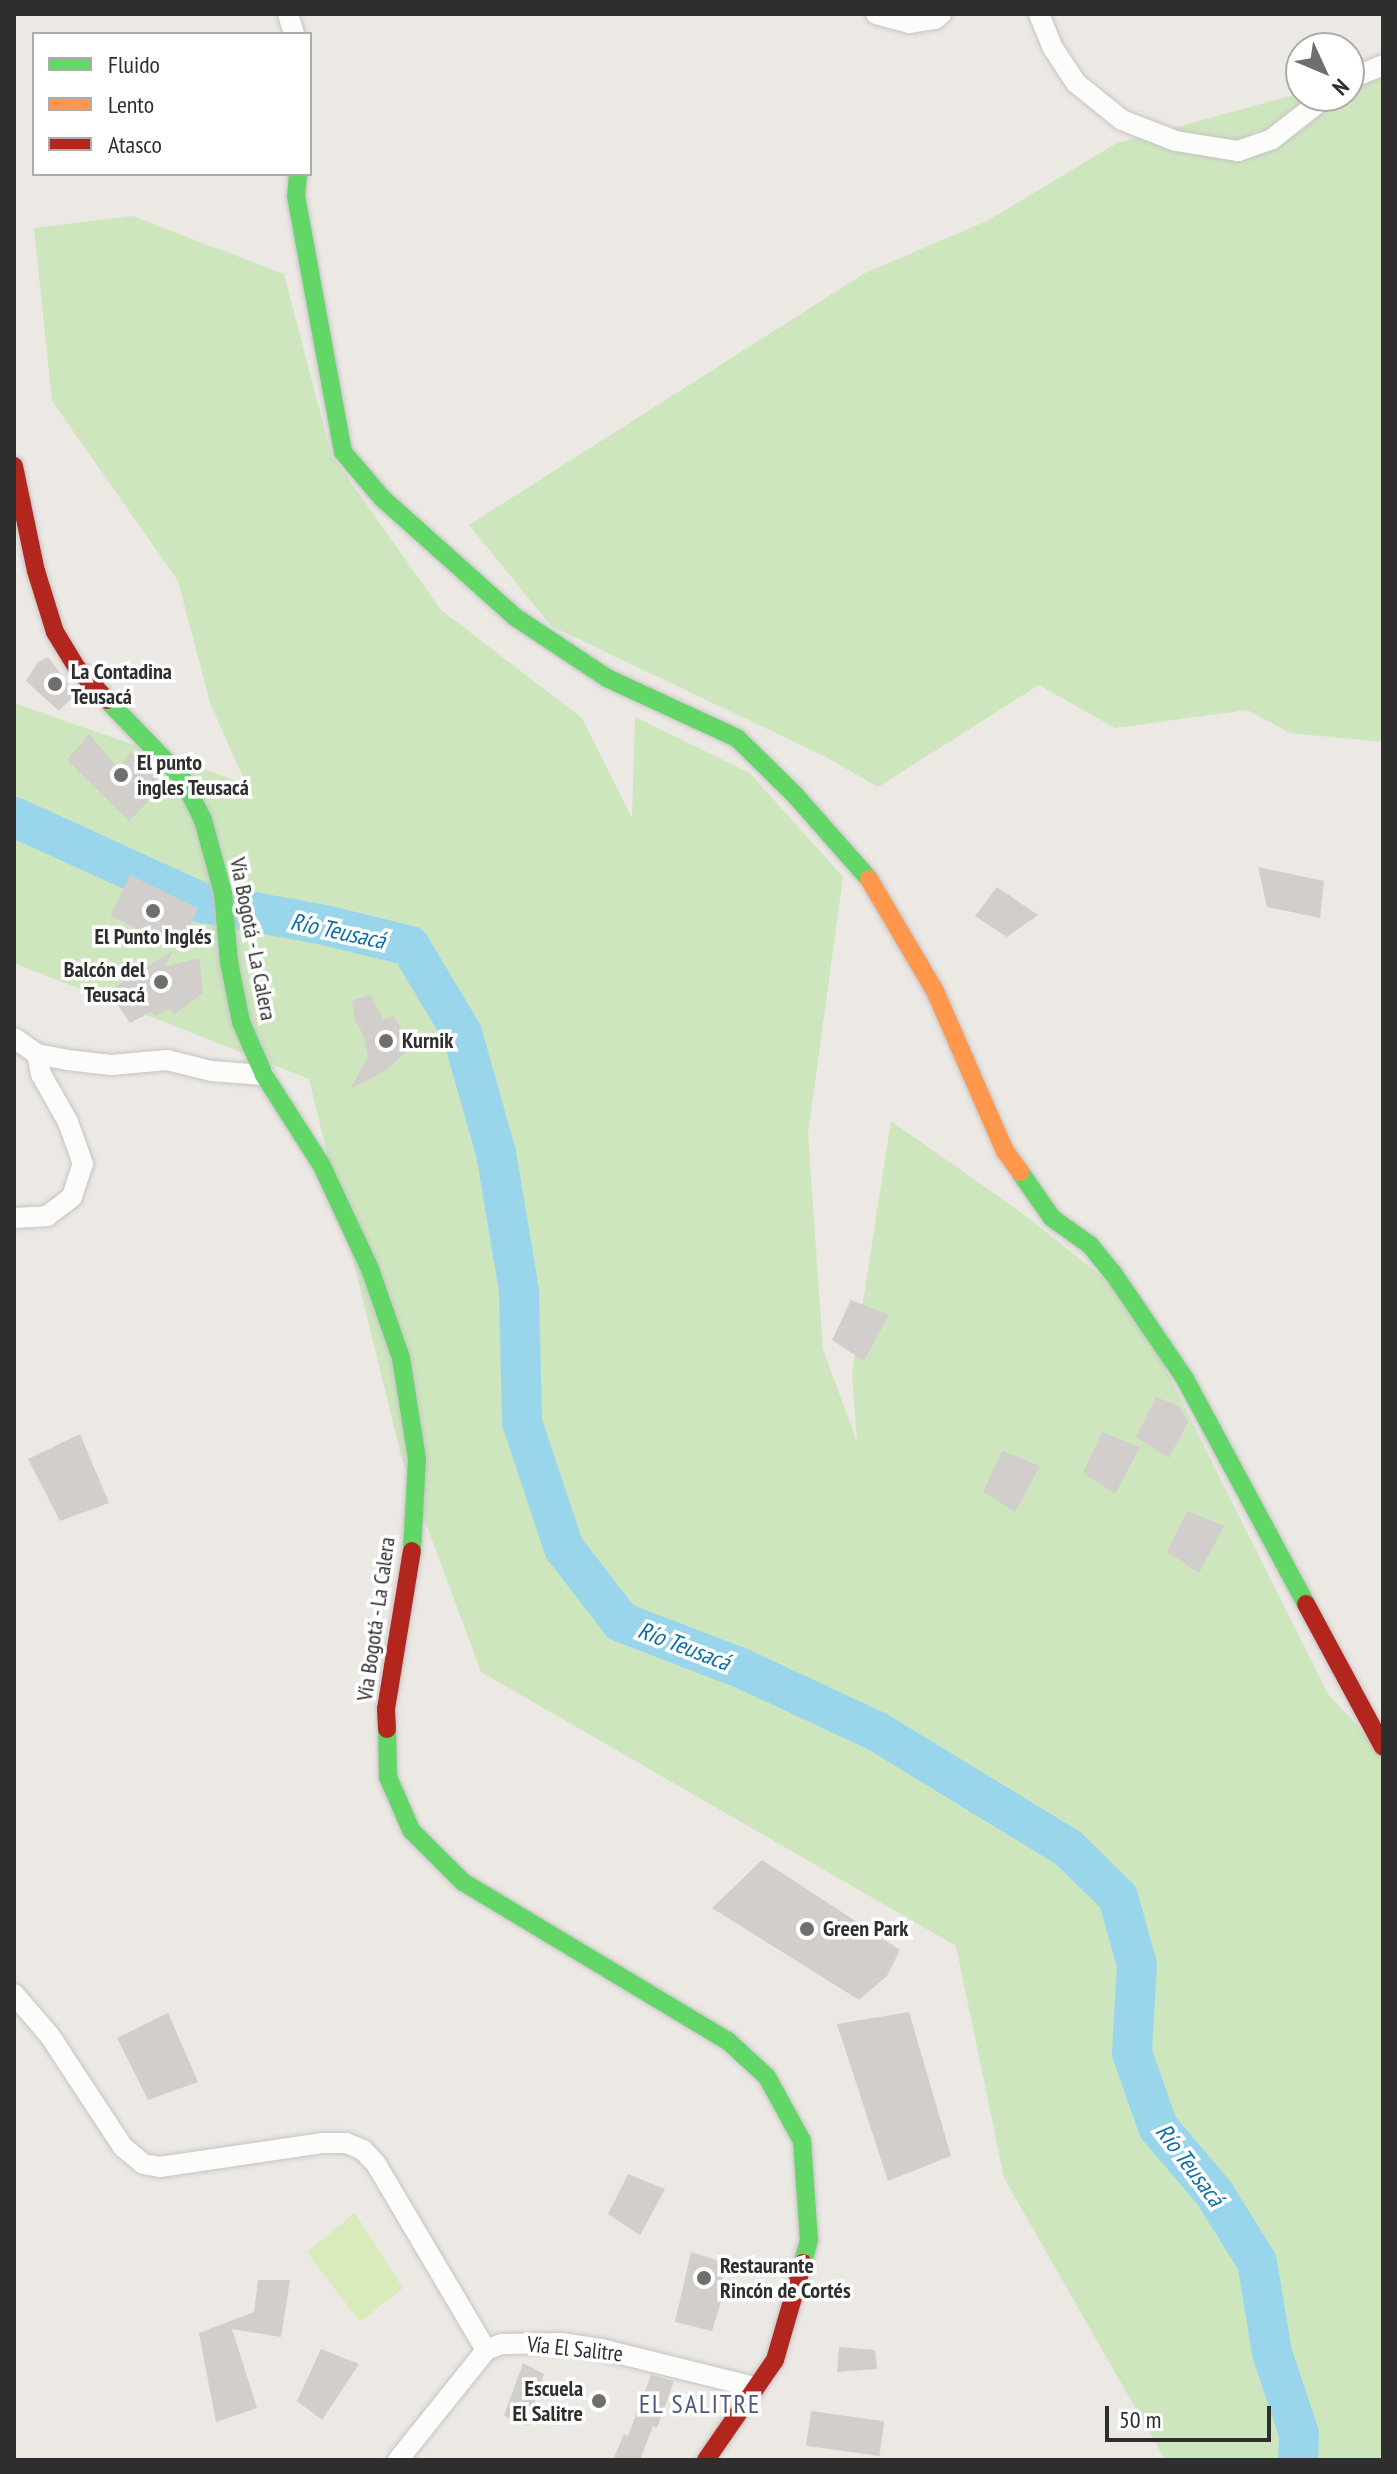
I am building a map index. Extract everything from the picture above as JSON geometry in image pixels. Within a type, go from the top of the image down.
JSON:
[{"type":"main road","points":[[298,176],[296,196],[343,452],[382,498],[515,617],[607,678],[737,738],[795,795],[864,871],[935,991],[1005,1151],[1052,1218],[1090,1245],[1113,1273],[1185,1379],[1383,1747]]},
{"type":"main road","name":"Vía Bogotá - La Calera","points":[[14,466],[36,571],[55,632],[77,668],[182,778],[203,820],[223,893],[229,962],[241,1022],[264,1075],[321,1164],[370,1269],[401,1358],[417,1459],[411,1573],[386,1709],[388,1777],[411,1830],[463,1882],[728,2041],[767,2077],[802,2141],[809,2240],[775,2360],[706,2460]]},
{"type":"street","points":[[876,14],[909,23],[935,19],[941,14]]},
{"type":"street","points":[[1039,14],[1053,48],[1076,83],[1122,120],[1176,141],[1238,151],[1272,139],[1307,112]]},
{"type":"street","points":[[14,1038],[37,1054],[111,1065],[167,1060],[211,1071],[264,1075]]},
{"type":"street","points":[[14,1218],[47,1216],[72,1197],[83,1164],[68,1122],[41,1074],[37,1054]]},
{"type":"street","points":[[14,1994],[50,2036],[123,2147],[143,2164],[160,2167],[323,2143],[346,2143],[363,2150],[376,2164],[486,2350],[398,2460]]},
{"type":"street","name":"Vía El Salitre","points":[[486,2350],[529,2341],[561,2343],[640,2356],[754,2387]]},
{"type":"green space","points":[[1383,76],[1383,742],[1290,733],[1247,710],[1115,728],[1039,685],[878,787],[826,757],[551,626],[469,525],[865,273],[989,220],[1115,144],[1285,97],[1285,112],[1365,112],[1365,79]]},
{"type":"green space","points":[[132,216],[284,274],[331,454],[441,610],[582,718],[632,818],[635,717],[750,773],[843,877],[808,1134],[823,1349],[857,1442],[852,1373],[891,1121],[1022,1213],[1131,1300],[1328,1694],[1383,1753],[1383,2460],[1165,2460],[1004,2178],[956,1946],[481,1672],[401,1456],[309,1079],[14,963],[14,703],[246,784],[210,703],[178,581],[52,401],[34,228]]},
{"type":"green space","points":[[355,2213],[403,2288],[360,2322],[307,2252]]},
{"type":"building","name":"La Contadina Teusacá","points":[[48,657],[76,694],[59,711],[26,681],[38,662]]},
{"type":"building","name":"El punto ingles Teusacá","points":[[89,734],[118,768],[131,752],[163,786],[129,821],[67,760]]},
{"type":"building","points":[[1258,867],[1324,881],[1320,918],[1267,907]]},
{"type":"building","name":"El Punto Inglés","points":[[130,875],[198,908],[179,949],[110,915]]},
{"type":"building","points":[[997,887],[1038,915],[1007,937],[975,916]]},
{"type":"building","name":"Balcón del Teusacá","points":[[174,950],[164,967],[199,958],[203,993],[175,1014],[168,1009],[156,1016],[151,1012],[130,1023],[108,991]]},
{"type":"building","name":"Kurnik","points":[[371,995],[383,1019],[394,1016],[412,1047],[385,1071],[350,1089],[368,1056],[363,1034],[355,1021],[352,1000]]},
{"type":"building","points":[[851,1300],[889,1315],[864,1361],[832,1340]]},
{"type":"building","points":[[1156,1397],[1179,1406],[1188,1422],[1169,1458],[1136,1437]]},
{"type":"building","points":[[1102,1432],[1140,1447],[1115,1494],[1083,1473]]},
{"type":"building","points":[[80,1434],[109,1503],[60,1521],[28,1459]]},
{"type":"building","points":[[1002,1451],[1040,1466],[1015,1512],[983,1492]]},
{"type":"building","points":[[1187,1511],[1224,1526],[1199,1573],[1167,1552]]},
{"type":"building","name":"Green Park","points":[[762,1860],[900,1950],[887,1976],[859,2000],[712,1908]]},
{"type":"building","points":[[909,2012],[951,2156],[888,2181],[837,2024]]},
{"type":"building","points":[[168,2013],[198,2082],[148,2100],[117,2038]]},
{"type":"building","points":[[628,2174],[665,2189],[640,2235],[608,2214]]},
{"type":"building","name":"Restaurante Rincón de Cortés","points":[[691,2252],[722,2262],[723,2295],[712,2331],[675,2322]]},
{"type":"building","points":[[258,2280],[290,2280],[281,2337],[232,2329],[257,2408],[216,2422],[199,2333],[254,2312]]},
{"type":"building","points":[[839,2347],[875,2350],[877,2369],[837,2372]]},
{"type":"building","points":[[321,2349],[359,2364],[322,2420],[297,2401]]},
{"type":"building","points":[[523,2363],[544,2374],[527,2426],[504,2416]]},
{"type":"building","points":[[651,2375],[674,2381],[657,2428],[653,2426],[640,2460],[613,2460],[624,2434],[628,2436]]},
{"type":"building","points":[[811,2411],[884,2421],[879,2456],[806,2446]]},
{"type":"waterway","name":"Río Teusacá","points":[[14,817],[203,903],[320,924],[410,946],[462,1033],[496,1153],[519,1290],[522,1422],[564,1548],[621,1622],[741,1668],[878,1732],[1068,1848],[1118,1897],[1137,1965],[1132,2053],[1158,2127],[1214,2193],[1257,2262],[1272,2353],[1299,2434],[1298,2460]]},
{"type":"traffic: fast","points":[[298,176],[296,196],[343,452],[382,498],[515,617],[607,678],[737,738],[795,795],[869,879]]},
{"type":"traffic: fast","points":[[107,700],[182,778],[203,820],[223,893],[229,962],[241,1022],[264,1075],[321,1164],[370,1269],[401,1358],[417,1459],[412,1551]]},
{"type":"traffic: fast","points":[[1020,1172],[1052,1218],[1090,1245],[1113,1273],[1185,1379],[1306,1604]]},
{"type":"traffic: fast","points":[[387,1729],[388,1777],[411,1830],[463,1882],[728,2041],[767,2077],[802,2141],[809,2240],[803,2263]]},
{"type":"traffic: slow","points":[[869,879],[935,991],[1005,1151],[1020,1172]]},
{"type":"traffic: jam","points":[[14,466],[36,571],[55,632],[77,668],[107,700]]},
{"type":"traffic: jam","points":[[387,1729],[386,1709],[412,1551]]},
{"type":"traffic: jam","points":[[1306,1604],[1383,1747]]},
{"type":"traffic: jam","points":[[706,2460],[775,2360],[803,2263]]},
{"type":"place","name":"La Contadina Teusacá","points":[[55,684]]},
{"type":"place","name":"El punto ingles Teusacá","points":[[121,775]]},
{"type":"place","name":"El Punto Inglés","points":[[153,911]]},
{"type":"place","name":"Balcón del Teusacá","points":[[161,982]]},
{"type":"place","name":"Kurnik","points":[[386,1041]]},
{"type":"place","name":"Green Park","points":[[807,1929]]},
{"type":"place","name":"Restaurante Rincón de Cortés","points":[[704,2278]]},
{"type":"place","name":"Escuela El Salitre","points":[[599,2401]]},
{"type":"district","name":"EL SALITRE","points":[[700,2404]]}]
